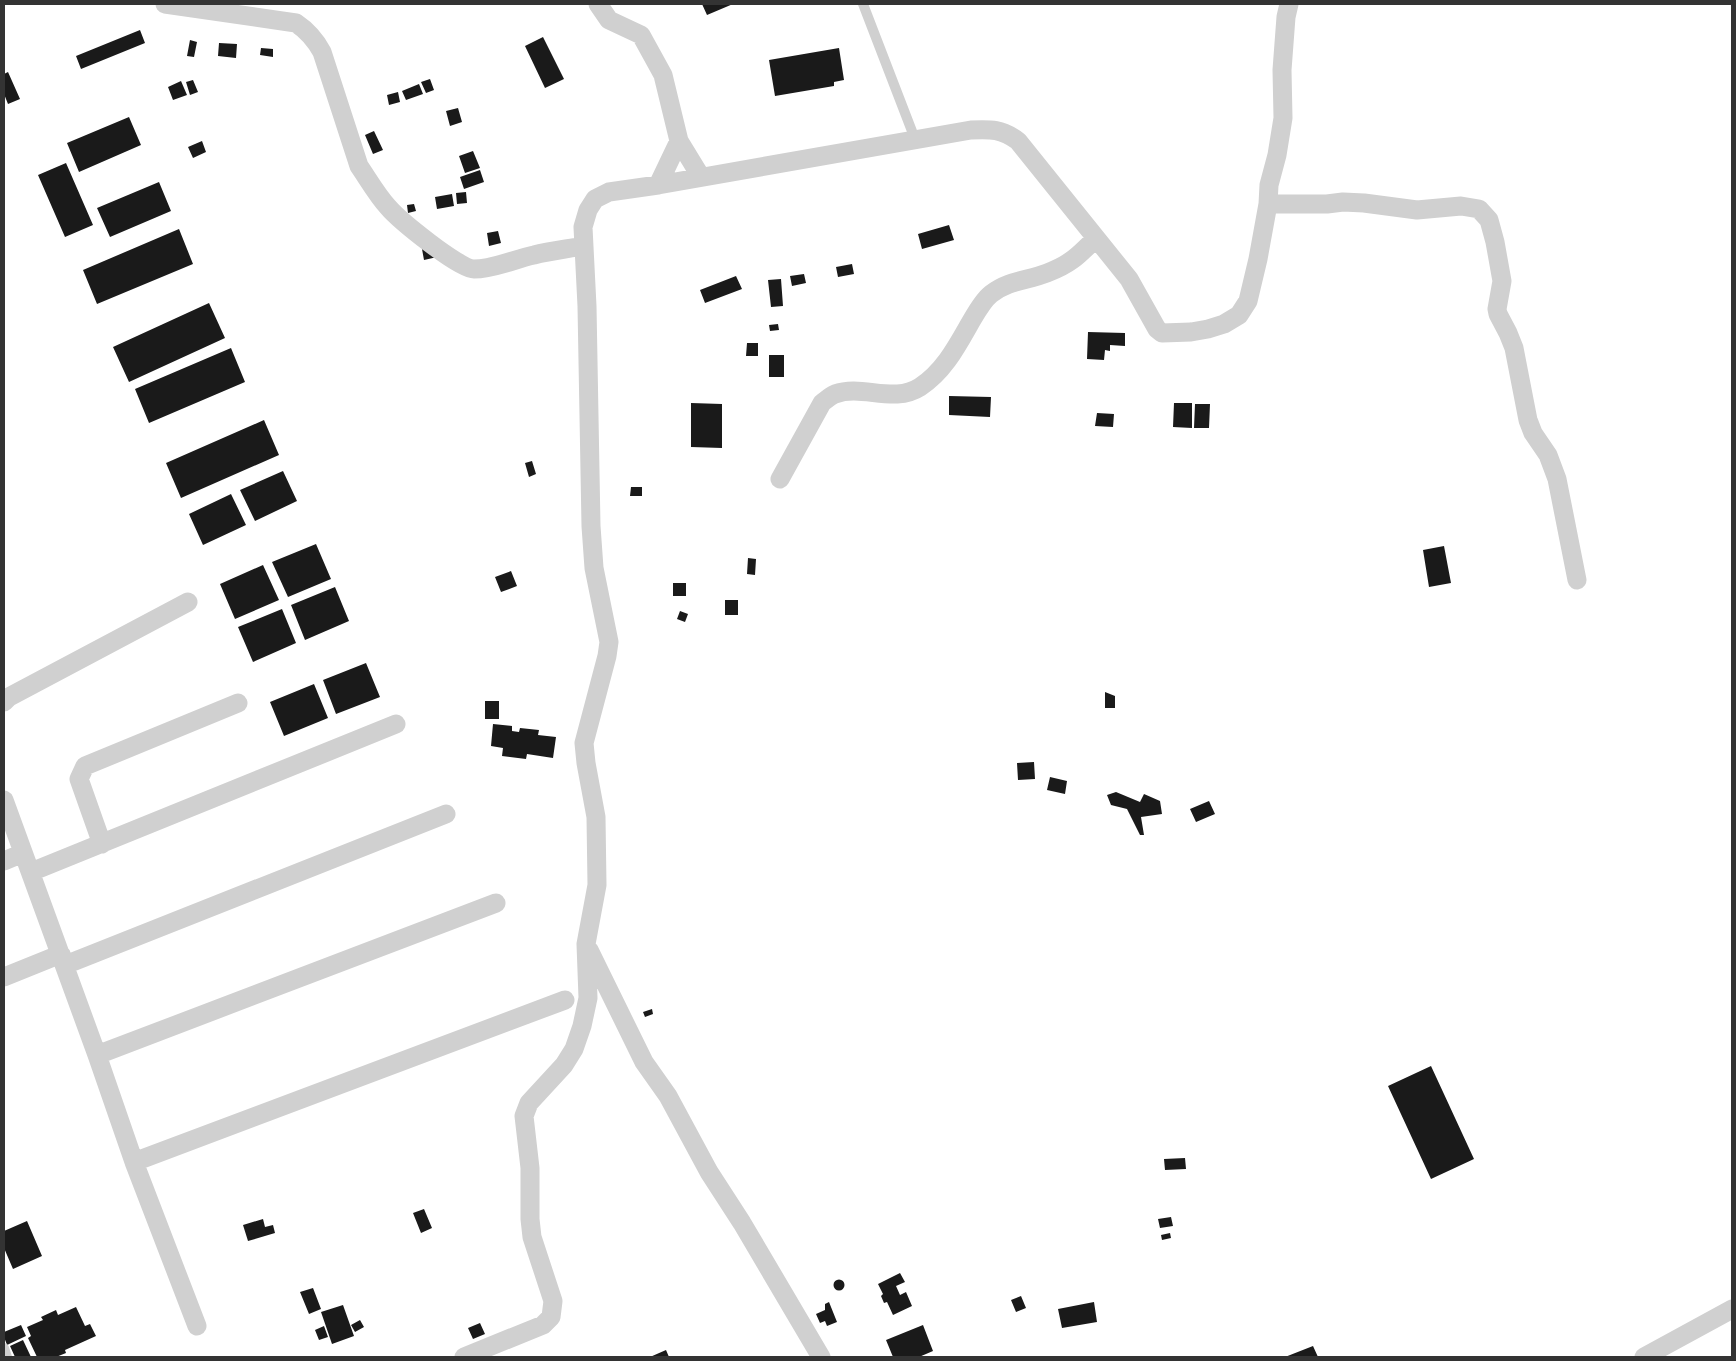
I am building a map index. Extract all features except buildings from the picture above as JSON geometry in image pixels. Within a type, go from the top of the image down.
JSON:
[{"type":"street","points":[[165,4],[296,23],[306,30],[322,52],[360,166],[370,182],[387,206],[408,226],[462,265],[472,269],[486,268],[534,255],[583,246]]},
{"type":"street","points":[[598,4],[609,20],[641,35],[662,75],[680,141],[701,178]]},
{"type":"street","points":[[464,1357],[543,1325],[551,1317],[552,1301],[532,1237],[530,1168],[524,1116],[529,1102],[564,1065],[574,1049],[582,1026],[588,998],[586,944],[597,885],[596,817],[584,743],[609,642],[594,568],[591,526],[587,315],[583,227],[588,210],[594,199],[609,192],[701,178],[915,139],[971,130],[992,129],[1007,132],[1018,141],[1130,279],[1157,329],[1162,333],[1191,332],[1208,329],[1224,324],[1239,315],[1248,301],[1283,118],[1282,70],[1288,4]]},
{"type":"street","points":[[658,185],[680,141]]},
{"type":"street","points":[[1268,204],[1327,204],[1342,202],[1417,210],[1461,206],[1479,209],[1489,220],[1502,281],[1497,309],[1498,314],[1514,348],[1528,420],[1533,433],[1548,455],[1557,479],[1577,580]]},
{"type":"street","points":[[780,479],[822,403],[832,395],[841,392],[900,394],[920,387],[952,356],[976,313],[990,295],[1009,282],[1046,274],[1070,263],[1096,238]]},
{"type":"street","points":[[4,702],[188,602]]},
{"type":"street","points":[[102,844],[79,779],[85,766],[238,703]]},
{"type":"street","points":[[31,872],[396,724]]},
{"type":"street","points":[[4,800],[134,1162],[197,1326]]},
{"type":"street","points":[[4,977],[63,960],[446,814]]},
{"type":"street","points":[[4,861],[23,853]]},
{"type":"street","points":[[97,1055],[496,904]]},
{"type":"street","points":[[586,944],[644,1062],[668,1096],[709,1172],[742,1223],[821,1357]]},
{"type":"street","points":[[134,1162],[564,1000]]},
{"type":"street","points":[[1644,1357],[1732,1309]]},
{"type":"lane","points":[[863,4],[915,139]]},
{"type":"lane","points":[[4,1348],[7,1357]]}]
